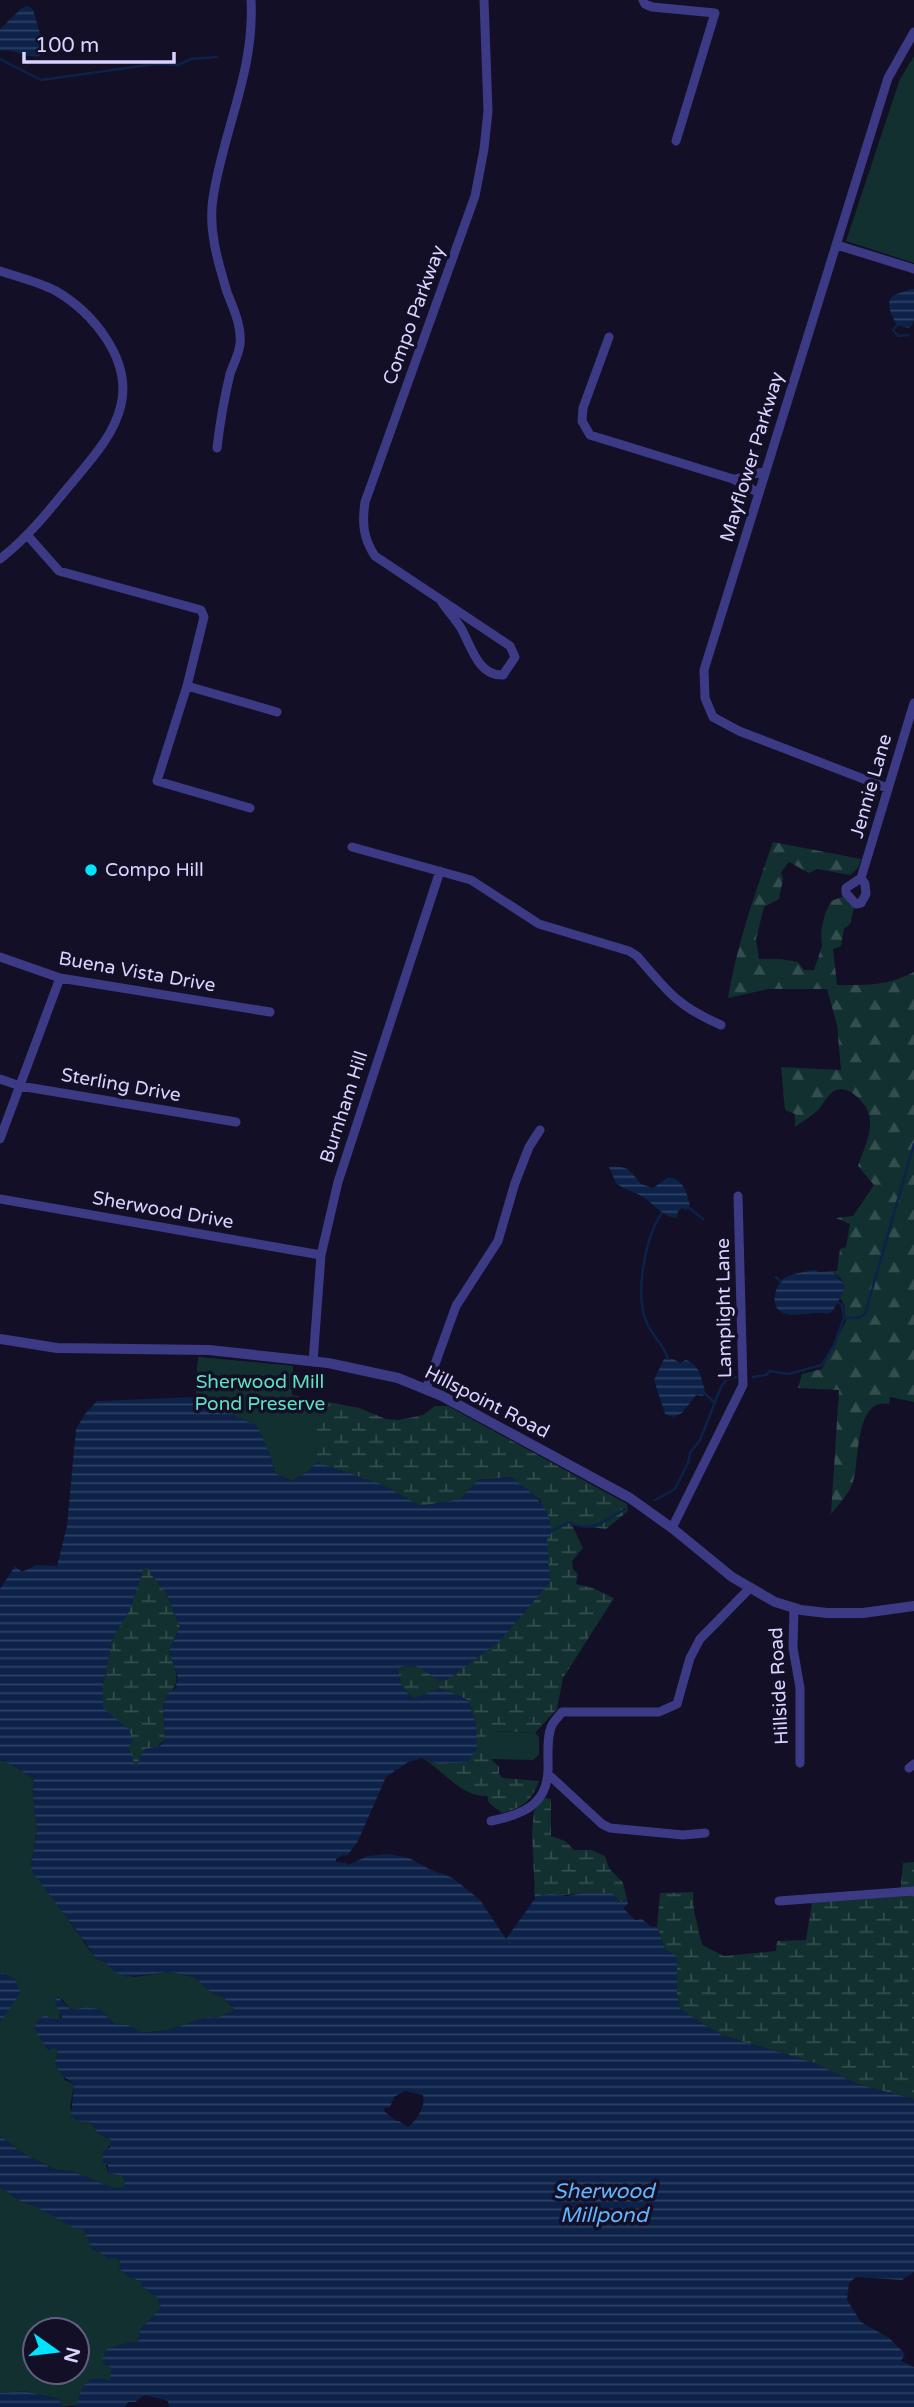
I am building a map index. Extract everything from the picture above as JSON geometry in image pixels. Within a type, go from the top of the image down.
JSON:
[{"type":"street","points":[[217,448],[221,411],[240,344],[237,320],[212,231],[213,200],[221,160],[242,90],[249,45],[251,0]]},
{"type":"street","name":"Compo Parkway","points":[[441,601],[460,626],[485,671],[494,676],[503,675],[515,657],[510,646],[375,556],[366,542],[362,523],[365,502],[475,196],[488,111],[484,0]]},
{"type":"street","points":[[643,0],[652,7],[715,13],[676,141]]},
{"type":"street","name":"Mayflower Parkway","points":[[887,788],[739,731],[713,717],[705,698],[704,670],[888,78],[914,32]]},
{"type":"street","points":[[837,245],[914,269]]},
{"type":"street","points":[[0,271],[54,290],[72,302],[103,335],[116,354],[122,380],[122,403],[114,425],[95,454],[28,536],[0,559]]},
{"type":"street","points":[[608,337],[583,408],[582,421],[590,435],[733,479],[759,493]]},
{"type":"street","points":[[733,479],[766,471]]},
{"type":"street","points":[[28,536],[59,571],[201,610],[204,617],[187,686],[157,782],[250,808]]},
{"type":"street","points":[[187,686],[277,712]]},
{"type":"street","name":"Jennie Lane","points":[[861,878],[914,703]]},
{"type":"street","points":[[352,847],[471,880],[539,924],[629,951],[637,956],[677,1001],[697,1015],[721,1025]]},
{"type":"street","name":"Burnham Hill","points":[[313,1362],[321,1255],[338,1182],[440,871]]},
{"type":"street","name":"Buena Vista Drive","points":[[0,957],[60,978],[270,1012]]},
{"type":"street","points":[[0,1139],[60,978]]},
{"type":"street","name":"Sterling Drive","points":[[0,1079],[20,1086],[236,1122]]},
{"type":"street","points":[[426,1389],[456,1306],[498,1241],[515,1183],[529,1147],[540,1130]]},
{"type":"street","name":"Lamplight Lane","points":[[672,1528],[743,1384],[738,1196]]},
{"type":"street","name":"Sherwood Drive","points":[[0,1199],[321,1255]]},
{"type":"street","name":"Hillspoint Road","points":[[0,1339],[57,1348],[198,1349],[364,1369],[398,1378],[426,1389],[615,1489],[672,1528],[749,1589],[775,1602],[794,1608],[842,1614],[914,1606]]},
{"type":"street","points":[[491,1821],[530,1809],[542,1795],[549,1774],[548,1747],[552,1725],[562,1712],[659,1712],[674,1707],[680,1699],[690,1658],[701,1639],[749,1589]]},
{"type":"street","name":"Hillside Road","points":[[794,1608],[793,1648],[800,1688],[800,1763]]},
{"type":"street","points":[[549,1774],[602,1824],[610,1828],[683,1835],[705,1833]]},
{"type":"street","points":[[779,1901],[914,1891]]},
{"type":"green space","points":[[914,56],[914,263],[846,241],[900,79]]},
{"type":"green space","points":[[773,842],[861,859],[858,868],[850,875],[817,869],[809,873],[789,862],[781,872],[783,879],[779,899],[764,907],[756,939],[759,959],[798,962],[804,970],[814,970],[822,946],[821,932],[825,914],[831,901],[845,896],[854,908],[850,924],[844,929],[841,946],[833,949],[837,985],[886,982],[914,972],[914,1402],[890,1397],[889,1404],[878,1405],[870,1411],[860,1433],[853,1482],[831,1514],[839,1390],[798,1388],[802,1374],[822,1369],[846,1321],[844,1305],[839,1296],[843,1292],[841,1279],[832,1271],[837,1271],[840,1249],[846,1247],[850,1224],[836,1218],[853,1216],[874,1185],[858,1166],[868,1138],[870,1121],[864,1104],[849,1091],[839,1089],[795,1127],[795,1114],[785,1110],[781,1067],[841,1070],[837,1025],[827,989],[768,989],[728,998],[741,938]]},
{"type":"green space","points":[[198,1357],[293,1366],[292,1395],[359,1408],[386,1419],[399,1420],[423,1415],[435,1406],[448,1406],[627,1504],[628,1511],[606,1529],[572,1525],[583,1548],[572,1561],[573,1569],[578,1574],[576,1584],[593,1588],[614,1598],[563,1678],[557,1709],[535,1733],[491,1731],[486,1754],[499,1767],[499,1774],[503,1778],[539,1781],[525,1803],[502,1813],[489,1803],[487,1796],[461,1788],[422,1758],[439,1764],[476,1725],[468,1700],[439,1689],[413,1698],[402,1685],[398,1668],[418,1667],[435,1678],[550,1582],[541,1501],[511,1477],[478,1480],[460,1499],[421,1506],[381,1484],[270,1455],[257,1426],[196,1397]]},
{"type":"green space","name":"Sherwood Mill Pond Preserve","points":[[198,1357],[293,1366],[292,1395],[317,1401],[317,1462],[309,1471],[292,1481],[275,1473],[257,1426],[196,1397]]},
{"type":"green space","points":[[144,1567],[149,1568],[166,1592],[180,1627],[169,1651],[175,1668],[176,1684],[163,1704],[165,1739],[136,1768],[128,1748],[103,1708],[103,1686],[112,1639],[129,1611]]},
{"type":"green space","points":[[491,1731],[535,1733],[539,1737],[539,1755],[533,1760],[490,1759],[486,1754],[486,1736]]},
{"type":"green space","points":[[0,1760],[34,1780],[37,1829],[31,1867],[96,1959],[104,1961],[115,1972],[134,1977],[170,1972],[194,1977],[213,1994],[222,1996],[235,2010],[216,2018],[208,2017],[168,2030],[142,2033],[128,2025],[115,2024],[99,2009],[87,2007],[71,2010],[61,1998],[60,2019],[52,2019],[48,2051],[53,2047],[59,2050],[58,2058],[65,2080],[74,2084],[70,2109],[81,2120],[90,2122],[98,2133],[112,2141],[104,2155],[108,2173],[122,2176],[125,2180],[124,2188],[113,2188],[71,2171],[56,2170],[22,2153],[0,2136],[0,2023],[16,1980],[2,1973],[0,1975]]},
{"type":"green space","points":[[544,1798],[551,1799],[551,1836],[565,1841],[574,1850],[591,1850],[605,1856],[609,1868],[623,1883],[627,1899],[620,1902],[612,1893],[535,1898],[532,1833],[534,1811]]},
{"type":"green space","points":[[914,1862],[914,2099],[857,2084],[815,2063],[721,2035],[680,2009],[677,1995],[677,1956],[665,1950],[657,1926],[660,1893],[693,1892],[694,1911],[702,1945],[724,1956],[776,1951],[777,1941],[806,1940],[812,1903],[900,1896],[903,1863]]},
{"type":"green space","points":[[0,2187],[22,2202],[84,2229],[93,2250],[117,2258],[120,2268],[128,2276],[141,2282],[141,2286],[158,2298],[161,2309],[140,2330],[138,2343],[113,2347],[106,2366],[109,2364],[112,2369],[110,2381],[77,2405],[63,2407],[59,2399],[24,2391],[0,2393]]},
{"type":"water","points":[[27,6],[33,9],[40,32],[40,56],[0,51],[0,29]]},
{"type":"water","points":[[914,289],[914,319],[912,326],[908,328],[897,325],[889,302],[893,296]]},
{"type":"water","points":[[609,1167],[625,1168],[641,1184],[653,1188],[667,1178],[677,1180],[683,1186],[690,1205],[686,1210],[682,1208],[678,1211],[677,1218],[667,1215],[643,1197],[616,1183]]},
{"type":"water","points":[[814,1270],[832,1271],[845,1286],[832,1311],[793,1315],[781,1312],[776,1305],[775,1296],[783,1279]]},
{"type":"water","points":[[664,1359],[673,1359],[680,1363],[686,1360],[691,1362],[699,1372],[705,1391],[703,1396],[696,1395],[682,1413],[673,1417],[665,1414],[654,1380]]},
{"type":"water","name":"Sherwood Millpond","points":[[196,1397],[257,1426],[275,1473],[291,1481],[309,1471],[317,1462],[381,1484],[421,1506],[460,1499],[478,1480],[511,1477],[545,1508],[551,1525],[551,1535],[547,1538],[550,1582],[500,1641],[447,1680],[440,1681],[421,1668],[398,1668],[402,1685],[413,1698],[439,1689],[468,1700],[476,1725],[477,1749],[467,1762],[439,1764],[422,1758],[408,1762],[386,1777],[358,1841],[347,1856],[343,1855],[336,1859],[336,1862],[348,1865],[368,1856],[388,1854],[409,1858],[453,1878],[480,1900],[506,1939],[537,1896],[612,1893],[620,1902],[627,1899],[628,1904],[623,1908],[635,1920],[642,1919],[651,1927],[657,1926],[665,1950],[677,1956],[677,1995],[680,2009],[721,2035],[815,2063],[857,2084],[914,2099],[914,2272],[902,2280],[856,2277],[849,2283],[847,2300],[861,2322],[889,2338],[905,2354],[901,2361],[914,2367],[914,2407],[169,2407],[168,2401],[145,2395],[135,2402],[128,2402],[125,2407],[72,2407],[77,2405],[84,2386],[91,2386],[91,2379],[110,2381],[111,2369],[109,2364],[105,2366],[102,2359],[107,2349],[138,2343],[140,2330],[161,2308],[158,2298],[141,2286],[141,2282],[119,2268],[120,2262],[117,2258],[107,2259],[93,2250],[83,2229],[74,2228],[33,2205],[22,2202],[0,2187],[0,2136],[22,2153],[56,2170],[71,2171],[113,2188],[124,2187],[125,2180],[122,2176],[108,2173],[108,2165],[103,2163],[103,2150],[110,2148],[111,2140],[98,2133],[90,2122],[77,2121],[71,2116],[74,2084],[55,2065],[58,2050],[53,2047],[48,2051],[35,2029],[36,2022],[45,2015],[52,2019],[62,2017],[55,2003],[57,1996],[71,2010],[87,2007],[99,2009],[115,2024],[128,2025],[142,2033],[168,2030],[208,2017],[216,2018],[235,2010],[222,1996],[213,1994],[194,1977],[170,1972],[126,1977],[115,1972],[104,1961],[96,1959],[33,1873],[31,1867],[37,1829],[34,1780],[0,1760],[0,1589],[15,1566],[22,1572],[36,1565],[57,1566],[67,1526],[76,1429],[97,1401]],"holes":[[[144,1568],[149,1568],[166,1592],[180,1627],[169,1651],[178,1678],[175,1689],[165,1695],[163,1704],[165,1739],[160,1746],[144,1749],[136,1767],[128,1748],[133,1741],[129,1729],[103,1708],[103,1686],[112,1639],[129,1611]],[[405,2091],[423,2095],[420,2113],[408,2127],[384,2111],[384,2108],[390,2107],[394,2097]]]},
{"type":"water","points":[[2,1973],[16,1980],[20,1993],[0,2023],[0,1975]]},
{"type":"water","points":[[24,2391],[59,2399],[63,2407],[0,2407],[0,2393]]},
{"type":"waterway","points":[[0,59],[41,80],[155,64],[178,65],[191,59],[217,57]]},
{"type":"waterway","points":[[897,325],[893,330],[898,336],[909,335]]},
{"type":"waterway","points":[[753,1377],[766,1375],[770,1371],[788,1374],[822,1365],[834,1345],[844,1318],[859,1318],[865,1314],[914,1144]]},
{"type":"waterway","points":[[688,1207],[703,1219]]},
{"type":"waterway","points":[[662,1213],[647,1250],[641,1296],[646,1321],[668,1359]]},
{"type":"waterway","points":[[776,1277],[781,1282]]},
{"type":"waterway","points":[[838,1302],[842,1305],[844,1318]]},
{"type":"waterway","points":[[655,1500],[675,1489],[690,1453],[700,1440],[721,1387],[726,1380],[736,1377]]},
{"type":"waterway","points":[[704,1393],[714,1402]]},
{"type":"waterway","points":[[552,1531],[569,1522],[584,1527],[598,1525],[625,1509]]},
{"type":"place","name":"Compo Hill","points":[[91,870]]}]
